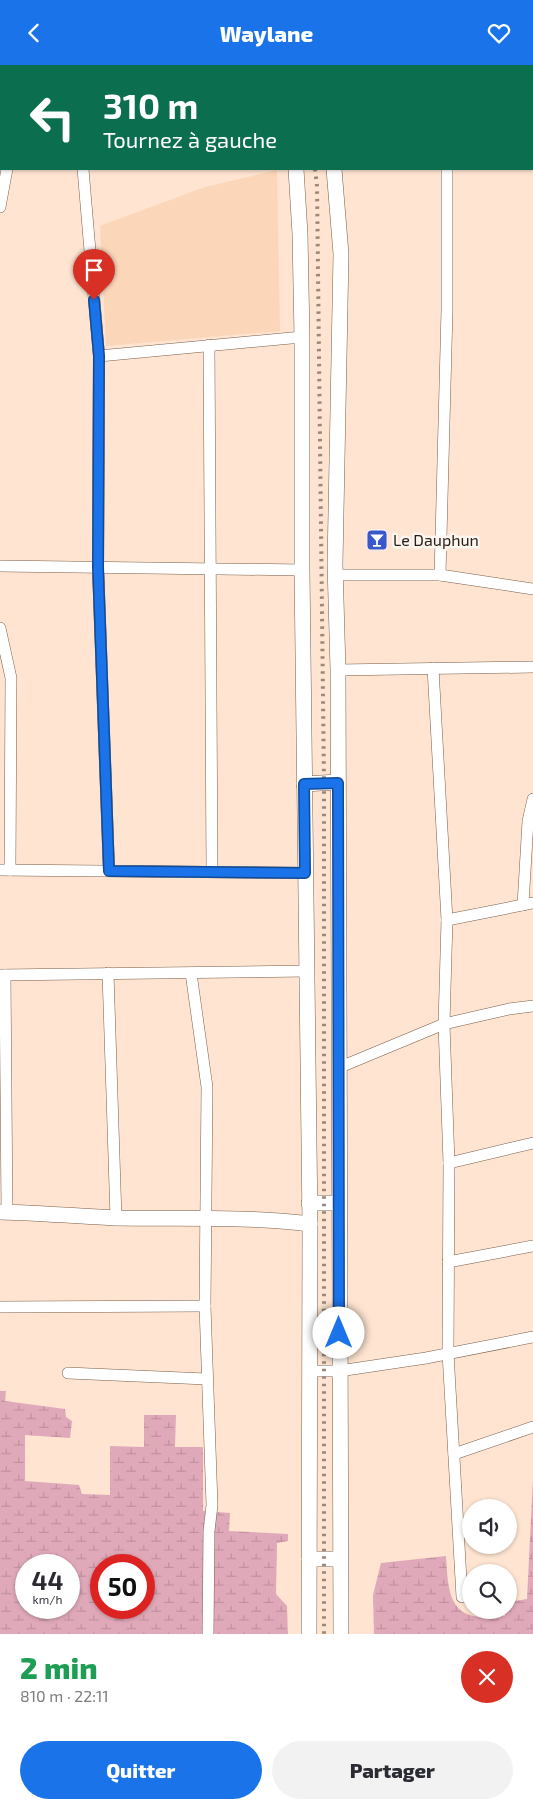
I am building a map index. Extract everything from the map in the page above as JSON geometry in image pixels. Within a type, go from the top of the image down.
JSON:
[{"type":"main road","points":[[296,170],[300,234],[302,337],[302,571],[310,1224],[309,1634]]},
{"type":"main road","points":[[334,170],[341,253],[336,575],[338,670],[338,1203],[341,1634]]},
{"type":"main road","points":[[304,784],[338,783]]},
{"type":"main road","points":[[309,1203],[338,1203]]},
{"type":"main road","points":[[3,1212],[116,1218],[205,1217],[272,1219],[310,1224]]},
{"type":"main road","points":[[309,1559],[340,1559]]},
{"type":"street","points":[[0,207],[7,170]]},
{"type":"street","points":[[83,170],[99,356],[98,567],[109,871]]},
{"type":"street","points":[[440,575],[447,310],[447,170]]},
{"type":"street","points":[[99,356],[302,337]]},
{"type":"street","points":[[210,345],[212,872]]},
{"type":"street","points":[[0,565],[302,571]]},
{"type":"street","points":[[336,575],[440,575],[533,589]]},
{"type":"street","points":[[0,628],[11,677],[5,870],[305,873]]},
{"type":"street","points":[[338,670],[533,667]]},
{"type":"street","points":[[433,668],[447,920],[444,1024],[449,1163],[448,1353],[462,1597]]},
{"type":"street","points":[[447,920],[528,904],[528,821],[533,799]]},
{"type":"street","points":[[3,1212],[3,975],[307,971]]},
{"type":"street","points":[[108,973],[116,1218]]},
{"type":"street","points":[[191,973],[207,1087],[205,1306],[206,1379],[212,1505],[209,1531],[208,1634]]},
{"type":"street","points":[[338,1068],[444,1024],[509,1009],[533,1006]]},
{"type":"street","points":[[449,1163],[533,1143]]},
{"type":"street","points":[[448,1262],[533,1246]]},
{"type":"street","points":[[0,1307],[205,1306]]},
{"type":"street","points":[[309,1371],[339,1371],[426,1358],[533,1337]]},
{"type":"street","points":[[68,1373],[206,1379]]},
{"type":"street","points":[[454,1453],[533,1427]]},
{"type":"shaded area","points":[[277,170],[280,331],[106,346],[100,226],[205,187]]},
{"type":"green space","points":[[0,1391],[6,1391],[5,1401],[65,1409],[66,1417],[72,1421],[70,1438],[25,1435],[25,1481],[79,1485],[82,1494],[110,1495],[110,1446],[144,1447],[144,1415],[176,1415],[175,1447],[203,1447],[203,1511],[230,1513],[229,1531],[288,1534],[288,1541],[277,1543],[276,1594],[287,1606],[288,1634],[0,1634]]},
{"type":"green space","points":[[533,1479],[533,1634],[374,1634],[373,1595],[381,1563],[446,1556],[450,1592],[453,1600],[462,1611],[462,1619],[517,1619],[517,1601],[527,1599]]},
{"type":"railway","points":[[315,170],[317,186],[324,782],[324,1634]]},
{"type":"place","name":"Le Dauphun","points":[[377,540]]},
{"type":"route","points":[[94,300],[99,356],[98,567],[109,871],[305,873],[304,784],[338,783],[339,1333]]}]
